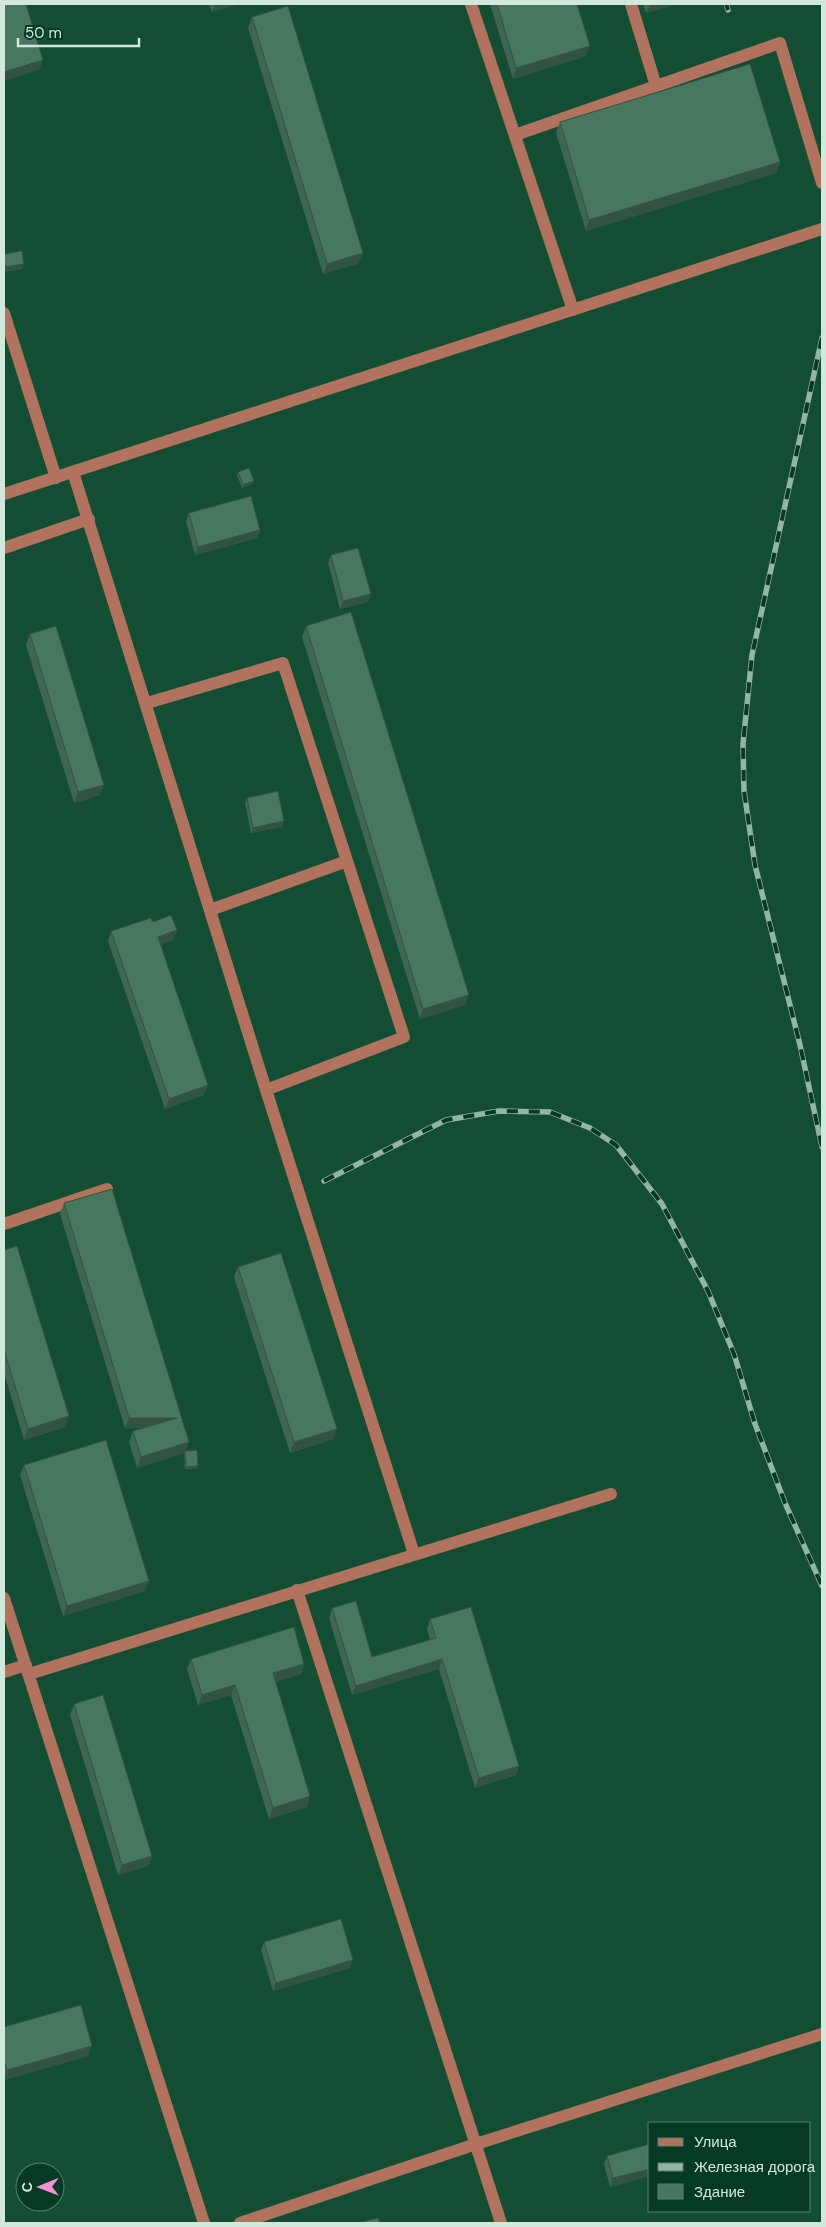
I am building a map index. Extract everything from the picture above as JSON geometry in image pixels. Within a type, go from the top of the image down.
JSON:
[{"type":"lane","points":[[471,4],[573,310]]},
{"type":"lane","points":[[631,4],[656,86]]},
{"type":"lane","points":[[515,135],[780,43],[822,182]]},
{"type":"lane","points":[[4,494],[822,229]]},
{"type":"lane","points":[[4,312],[56,478]]},
{"type":"lane","points":[[73,472],[147,703],[266,1090],[414,1554]]},
{"type":"lane","points":[[4,548],[89,519]]},
{"type":"lane","points":[[147,703],[283,663],[404,1037],[266,1090]]},
{"type":"lane","points":[[210,910],[347,861]]},
{"type":"lane","points":[[4,1224],[108,1189]]},
{"type":"lane","points":[[4,1672],[27,1670],[612,1494]]},
{"type":"lane","points":[[297,1590],[501,2223]]},
{"type":"lane","points":[[4,1598],[204,2223]]},
{"type":"lane","points":[[240,2223],[476,2144],[822,2034]]},
{"type":"shaded area","points":[[4,4],[822,4],[822,2223],[4,2223]]},
{"type":"building","points":[[4,4],[26,4],[43,60],[4,72]]},
{"type":"building","points":[[497,4],[577,4],[590,46],[516,68]]},
{"type":"building","points":[[288,6],[363,253],[327,264],[252,17]]},
{"type":"building","points":[[750,64],[780,162],[589,220],[560,122]]},
{"type":"building","points":[[22,251],[24,264],[5,267],[4,254]]},
{"type":"building","points":[[249,468],[254,481],[243,485],[238,472]]},
{"type":"building","points":[[251,496],[260,530],[198,547],[189,513]]},
{"type":"building","points":[[358,548],[371,594],[343,601],[331,555]]},
{"type":"building","points":[[351,612],[469,995],[423,1009],[306,626]]},
{"type":"building","points":[[56,626],[104,785],[78,792],[30,634]]},
{"type":"building","points":[[278,791],[284,821],[253,828],[247,798]]},
{"type":"building","points":[[171,915],[177,930],[158,937],[208,1085],[169,1099],[111,931],[151,918],[153,922]]},
{"type":"building","points":[[112,1189],[189,1442],[141,1457],[133,1431],[177,1418],[129,1418],[64,1203]]},
{"type":"building","points":[[17,1246],[69,1416],[28,1429],[4,1350],[4,1250]]},
{"type":"building","points":[[281,1253],[337,1429],[294,1442],[238,1267]]},
{"type":"building","points":[[106,1440],[149,1581],[67,1606],[24,1465]]},
{"type":"building","points":[[197,1450],[198,1466],[186,1467],[185,1451]]},
{"type":"building","points":[[356,1601],[372,1657],[436,1638],[430,1619],[471,1607],[519,1766],[479,1778],[442,1659],[356,1686],[332,1608]]},
{"type":"building","points":[[294,1627],[304,1664],[273,1673],[310,1796],[273,1808],[235,1685],[202,1695],[191,1659]]},
{"type":"building","points":[[103,1695],[152,1856],[122,1865],[74,1704]]},
{"type":"building","points":[[341,1919],[353,1960],[276,1983],[264,1942]]},
{"type":"building","points":[[81,2005],[92,2046],[7,2070],[4,2060],[4,2027]]},
{"type":"building","points":[[648,2145],[648,2169],[613,2178],[607,2156]]},
{"type":"building","points":[[378,2218],[380,2223],[358,2223]]},
{"type":"railway","points":[[726,4],[728,10]]},
{"type":"railway","points":[[822,338],[752,655],[743,744],[744,791],[755,865],[800,1045],[822,1147]]},
{"type":"railway","points":[[324,1181],[446,1120],[499,1111],[550,1112],[590,1128],[616,1145],[662,1204],[708,1291],[734,1354],[755,1424],[785,1503],[822,1586]]}]
